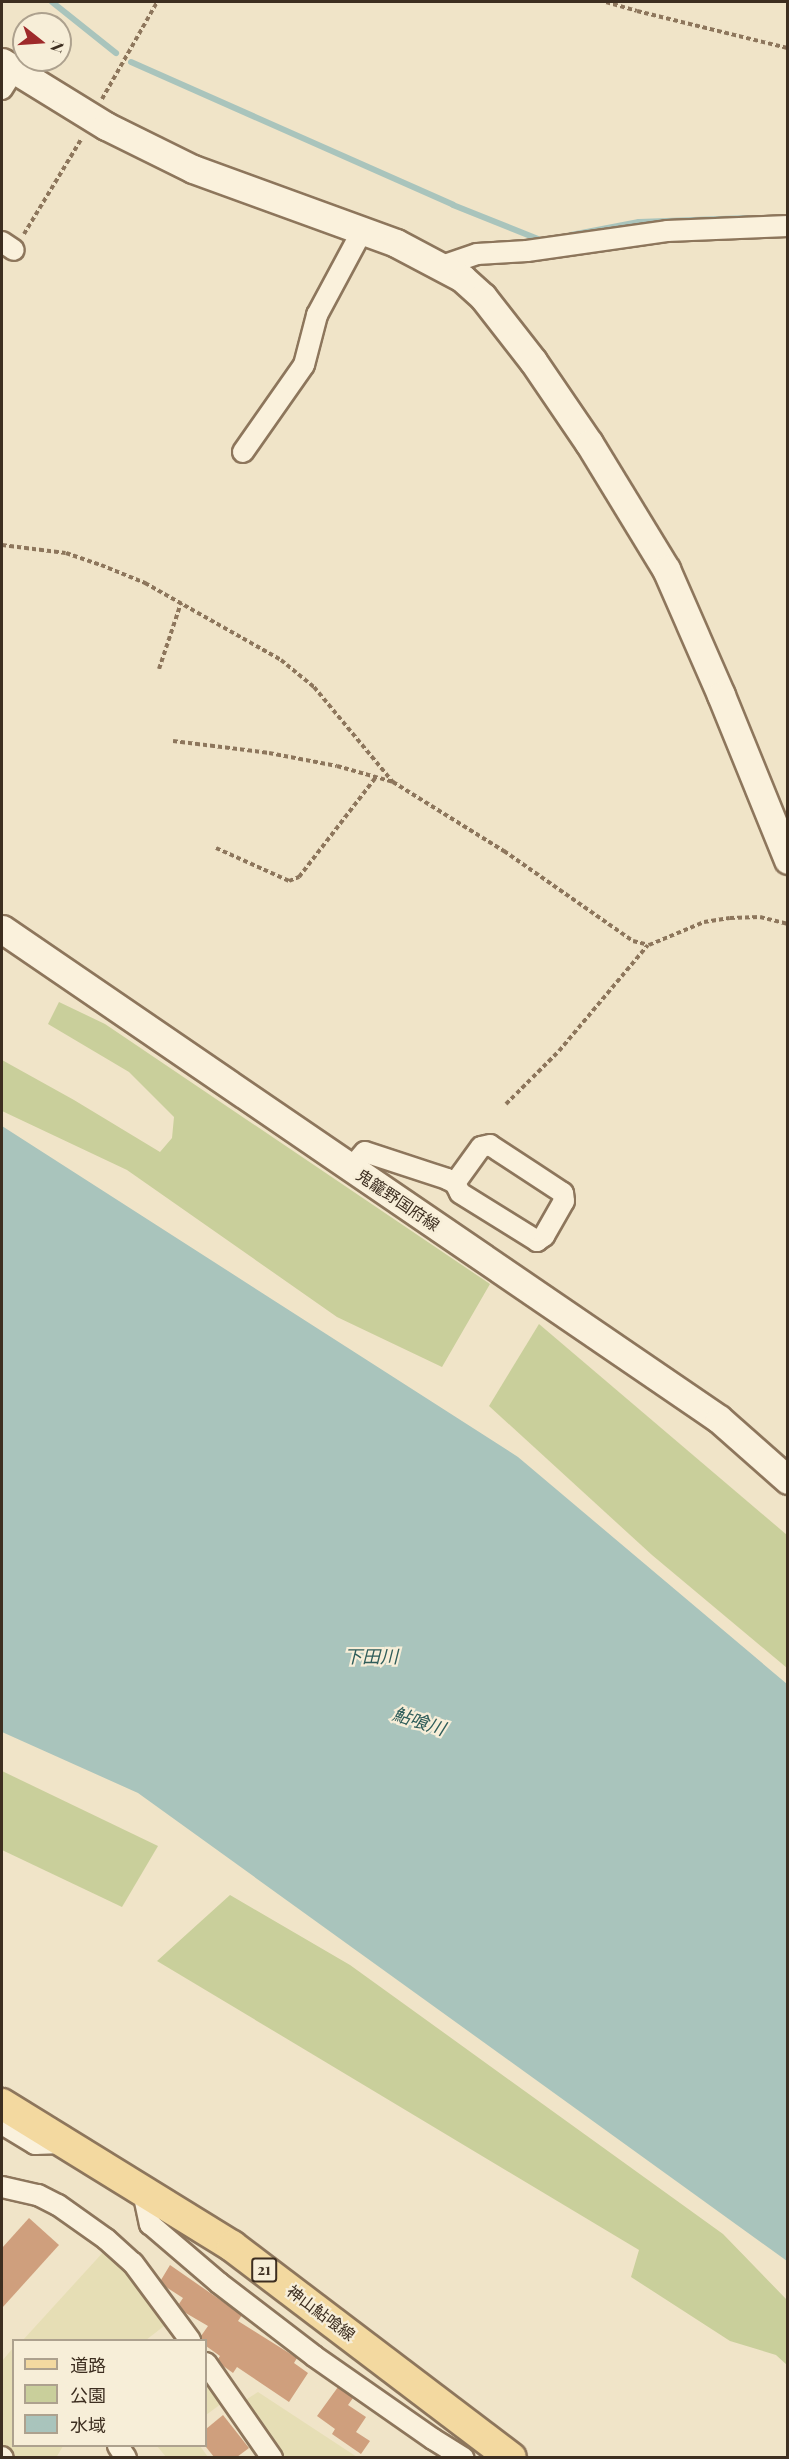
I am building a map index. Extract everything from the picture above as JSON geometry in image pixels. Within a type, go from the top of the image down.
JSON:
[{"type":"main road","name":"神山鮎喰線","points":[[2,2104],[232,2246],[511,2457]]},
{"type":"street","points":[[6,74],[193,169],[396,243],[462,278],[502,320],[540,370],[652,542],[690,620],[788,860]]},
{"type":"street","points":[[442,266],[477,254],[527,251],[667,231],[788,226]]},
{"type":"street","points":[[243,452],[304,365],[317,315],[362,231]]},
{"type":"street","name":"鬼籠野国府線","points":[[2,929],[719,1419],[788,1480]]},
{"type":"street","points":[[351,1168],[365,1152],[455,1183],[460,1193],[537,1241],[544,1236],[564,1201],[563,1193],[490,1145],[481,1147],[455,1183]]},
{"type":"street","points":[[2,2124],[35,2144],[62,2143]]},
{"type":"street","points":[[2,2187],[38,2195],[58,2205],[106,2239],[133,2263],[189,2339]]},
{"type":"street","points":[[143,2192],[150,2224],[219,2283],[323,2362],[432,2439],[465,2457]]},
{"type":"street","points":[[207,2364],[272,2457]]},
{"type":"path","points":[[606,2],[788,48]]},
{"type":"path","points":[[2,545],[66,553],[145,583],[281,660],[314,687],[393,782]]},
{"type":"path","points":[[159,669],[181,603]]},
{"type":"path","points":[[173,741],[269,753],[393,782],[504,851],[623,936],[649,945]]},
{"type":"path","points":[[216,848],[289,881],[299,877],[376,777]]},
{"type":"path","points":[[506,1104],[559,1051],[649,945],[704,922],[730,918],[760,917],[788,924]]},
{"type":"shaded area","points":[[106,2249],[133,2272],[168,2323],[147,2339],[24,2339]]},
{"type":"shaded area","points":[[12,2349],[12,2447],[62,2447],[56,2458],[13,2457],[2,2447],[2,2361]]},
{"type":"shaded area","points":[[207,2375],[225,2401],[207,2414]]},
{"type":"shaded area","points":[[258,2392],[357,2457],[281,2457],[241,2403]]},
{"type":"shaded area","points":[[158,2447],[201,2447],[208,2457],[166,2457]]},
{"type":"green space","points":[[59,1002],[105,1024],[490,1284],[442,1367],[337,1317],[127,1170],[2,1111],[2,1060],[160,1152],[172,1138],[174,1117],[129,1072],[48,1024]]},
{"type":"green space","points":[[539,1324],[787,1535],[787,1668],[652,1555],[489,1406]]},
{"type":"green space","points":[[2,1771],[158,1846],[122,1907],[2,1850]]},
{"type":"green space","points":[[230,1895],[350,1965],[723,2234],[787,2300],[787,2365],[776,2355],[730,2341],[631,2277],[639,2250],[157,1961]]},
{"type":"water","name":"下田川","points":[[2,1126],[518,1457],[787,1684],[787,2261],[138,1793],[2,1732]]},
{"type":"building","points":[[29,2218],[59,2245],[2,2308],[2,2248]]},
{"type":"building","points":[[170,2265],[242,2315],[238,2321],[297,2358],[294,2363],[308,2373],[289,2402],[237,2367],[233,2373],[222,2365],[218,2359],[220,2356],[207,2347],[207,2339],[202,2339],[201,2336],[208,2326],[184,2312],[179,2304],[183,2298],[166,2287],[161,2280]]},
{"type":"building","points":[[338,2387],[353,2398],[348,2405],[366,2417],[356,2432],[370,2441],[361,2454],[332,2434],[335,2429],[317,2416]]},
{"type":"building","points":[[223,2415],[249,2448],[237,2457],[214,2457],[206,2447],[207,2428]]},
{"type":"waterway","points":[[52,2],[116,53]]},
{"type":"waterway","points":[[131,62],[453,205],[543,241]]},
{"type":"waterway","points":[[571,235],[639,222],[748,218]]},
{"type":"water label","name":"鮎喰川","points":[[419,1721]]}]
